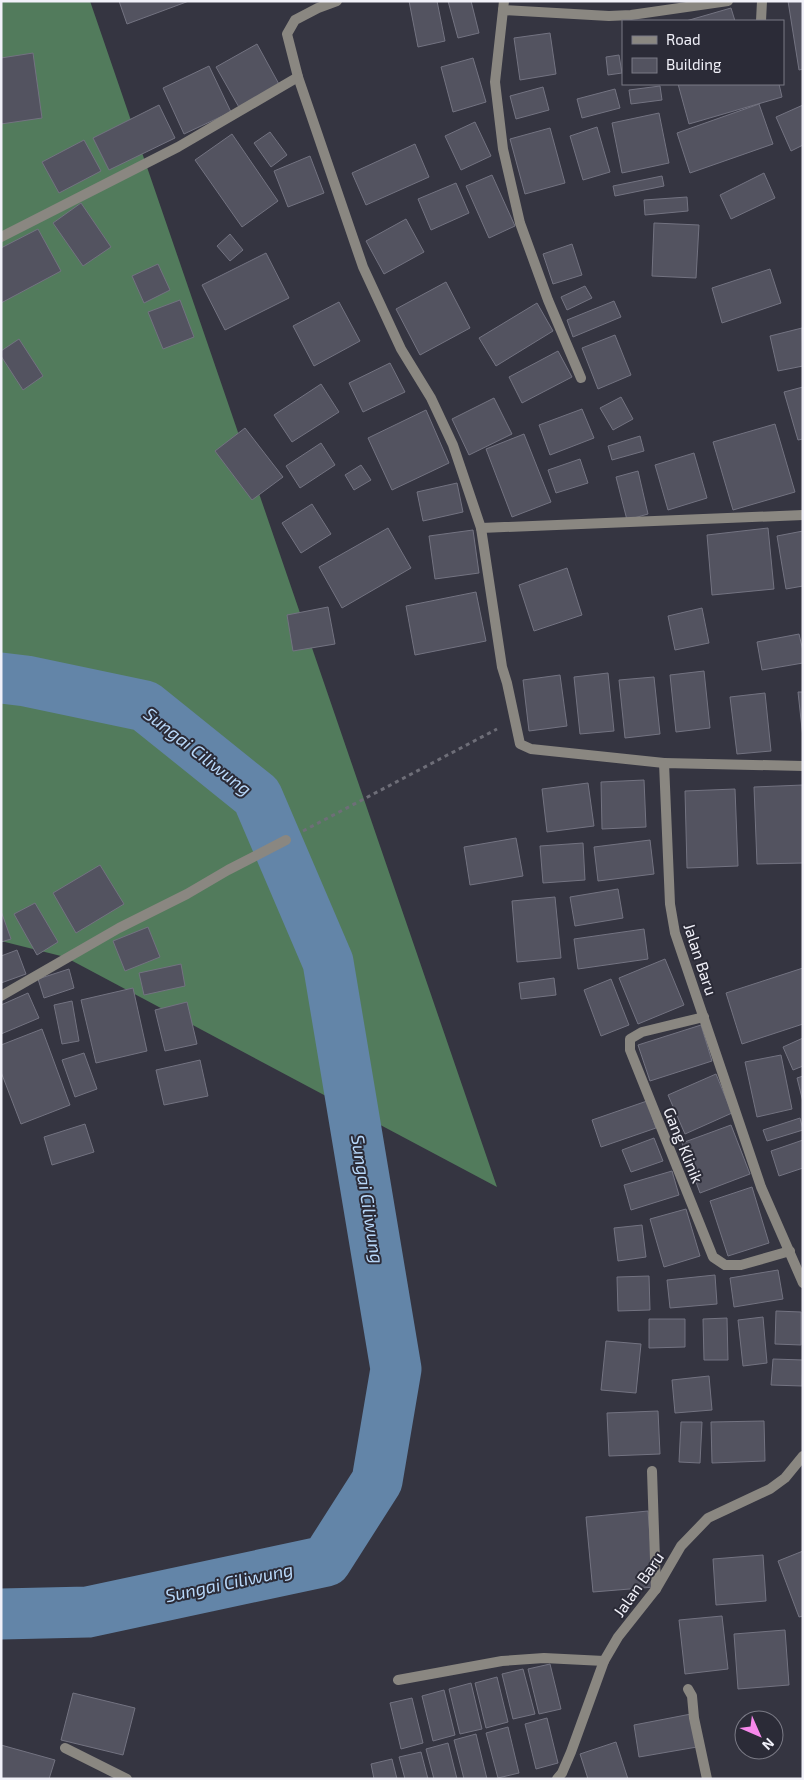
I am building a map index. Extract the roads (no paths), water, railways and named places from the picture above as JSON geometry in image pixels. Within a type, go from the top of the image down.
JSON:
[{"type":"street","points":[[336,1],[295,20],[287,34],[298,76],[364,268],[401,349],[431,398],[452,445],[480,528],[502,668],[508,683],[520,744],[531,749],[664,763],[803,766]]},
{"type":"street","points":[[581,378],[548,300],[520,223],[504,149],[495,82],[503,6],[609,16],[631,15],[728,1]]},
{"type":"street","points":[[761,20],[762,1]]},
{"type":"street","points":[[1,236],[178,147],[298,76]]},
{"type":"street","points":[[480,528],[803,515]]},
{"type":"street","name":"Jalan Baru","points":[[664,763],[670,904],[675,933],[761,1187],[802,1278]]},
{"type":"street","points":[[1,996],[119,928],[187,894],[286,840]]},
{"type":"street","name":"Gang Klinik","points":[[704,1017],[642,1032],[630,1039],[630,1050],[712,1257],[725,1265],[741,1265],[790,1251]]},
{"type":"street","name":"Jalan Baru","points":[[557,1779],[571,1752],[604,1661],[618,1637],[656,1589],[681,1546],[708,1518],[770,1490],[785,1478],[803,1456]]},
{"type":"street","points":[[652,1471],[656,1589]]},
{"type":"street","points":[[398,1680],[502,1661],[544,1658],[604,1661]]},
{"type":"street","points":[[688,1689],[692,1696],[694,1718],[707,1779]]},
{"type":"street","points":[[66,1748],[127,1779]]},
{"type":"waterway","name":"Sungai Ciliwung","points":[[1,678],[26,681],[145,706],[257,796],[328,962],[396,1369],[377,1481],[326,1561],[88,1612],[1,1614]]}]
